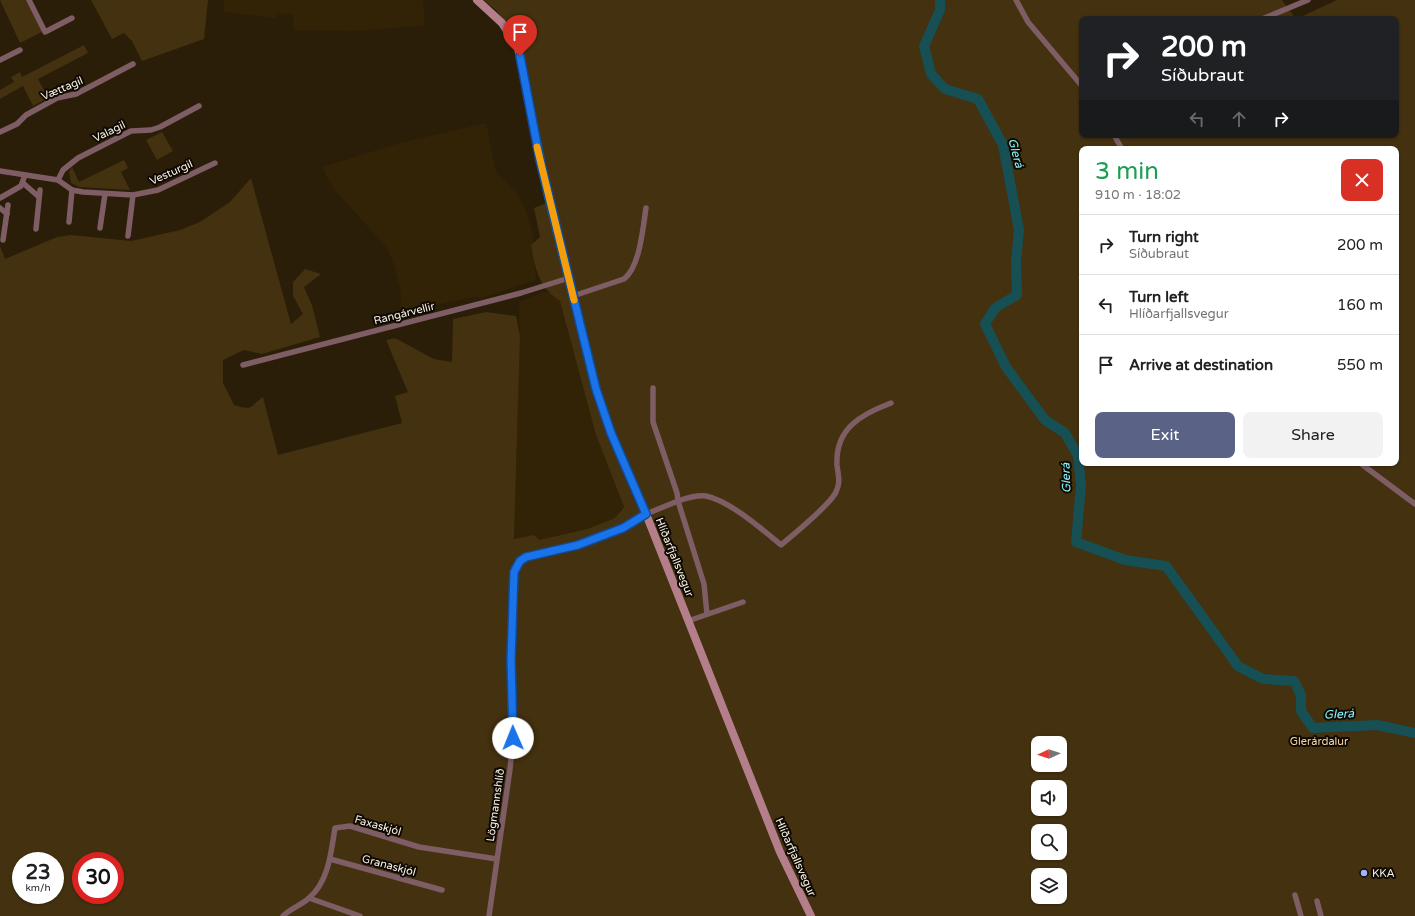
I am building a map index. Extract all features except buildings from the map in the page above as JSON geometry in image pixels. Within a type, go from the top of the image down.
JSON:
[{"type":"main road","name":"Hlíðarfjallsvegur","points":[[477,0],[502,23],[518,48],[524,70],[540,160],[603,412],[646,514],[780,852],[811,916]]},
{"type":"street","points":[[29,0],[45,32],[72,18]]},
{"type":"street","points":[[1016,0],[1028,22],[1079,82]]},
{"type":"street","points":[[1269,16],[1308,0]]},
{"type":"street","points":[[0,60],[20,50]]},
{"type":"street","name":"Vættagil","points":[[0,132],[17,124],[26,115],[57,98],[76,94],[133,64]]},
{"type":"street","name":"Valagil","points":[[58,180],[63,170],[78,158],[131,131],[151,130],[160,127],[199,106]]},
{"type":"street","name":"Vesturgil","points":[[0,171],[58,180],[72,190],[105,194],[133,195],[158,190],[216,163]]},
{"type":"street","points":[[0,198],[18,189],[23,183],[25,175]]},
{"type":"street","points":[[23,183],[39,197]]},
{"type":"street","points":[[36,229],[40,190]]},
{"type":"street","points":[[69,222],[72,190]]},
{"type":"street","points":[[100,228],[105,194]]},
{"type":"street","points":[[128,236],[133,195]]},
{"type":"street","points":[[3,240],[8,205]]},
{"type":"street","points":[[0,208],[7,214]]},
{"type":"street","points":[[573,296],[624,279],[631,273],[637,255],[646,208]]},
{"type":"street","name":"Rangárvellir","points":[[243,365],[521,293],[569,278]]},
{"type":"street","points":[[653,388],[653,422],[677,493],[678,501],[704,584],[707,614]]},
{"type":"street","points":[[646,514],[678,501],[692,497],[706,496],[748,517],[781,545],[835,494],[839,482],[837,465],[839,448],[851,426],[865,414],[891,403]]},
{"type":"street","points":[[1364,466],[1415,504]]},
{"type":"street","name":"Lögmannshlíð","points":[[489,916],[498,859],[513,738],[511,660],[514,577],[517,565],[526,557],[578,545],[623,528],[646,514]]},
{"type":"street","points":[[688,621],[707,614],[716,613],[743,602]]},
{"type":"street","name":"Faxaskjól","points":[[283,916],[309,898],[322,883],[330,859],[335,828],[350,826],[419,847],[498,859]]},
{"type":"street","name":"Granaskjól","points":[[330,859],[442,890]]},
{"type":"street","points":[[1295,895],[1301,916]]},
{"type":"street","points":[[309,898],[360,916]]},
{"type":"street","points":[[1317,901],[1320,916]]},
{"type":"shaded area","points":[[224,0],[423,0],[425,26],[352,31],[294,30],[293,15],[277,13],[276,18],[223,12]]},
{"type":"shaded area","points":[[486,123],[496,173],[516,191],[525,208],[533,234],[536,280],[482,298],[473,297],[402,313],[400,288],[393,262],[386,247],[333,188],[322,167],[400,143]]},
{"type":"shaded area","points":[[544,292],[554,293],[560,298],[596,435],[624,507],[615,518],[587,529],[539,540],[514,539],[520,336],[519,302]]},
{"type":"green space","points":[[0,0],[26,0],[42,32],[20,43]]},
{"type":"green space","points":[[91,0],[208,0],[204,39],[142,61],[132,41],[124,33],[112,39]]},
{"type":"green space","name":"Glerárdalur","points":[[484,0],[1282,0],[1294,16],[1079,16],[1079,138],[1399,138],[1399,16],[1302,16],[1337,0],[1415,0],[1415,916],[0,916],[0,246],[5,259],[57,237],[71,235],[131,241],[180,230],[200,222],[230,202],[251,178],[291,324],[303,314],[293,296],[293,282],[305,269],[321,274],[304,287],[312,305],[320,337],[262,354],[244,350],[223,360],[223,383],[234,405],[248,408],[263,397],[278,455],[402,423],[395,396],[408,392],[386,340],[395,338],[434,359],[452,362],[453,319],[486,312],[516,316],[520,336],[514,539],[534,535],[539,540],[587,529],[615,518],[624,507],[596,435],[560,301],[546,289],[536,269],[531,245],[540,237],[534,208],[552,201],[527,67],[520,44],[497,11]]},
{"type":"green space","points":[[84,45],[88,53],[38,79],[48,98],[33,106],[23,86],[0,99],[0,90],[14,82],[11,77],[20,72],[22,77]]},
{"type":"green space","points":[[162,132],[173,151],[157,160],[146,140]]},
{"type":"green space","points":[[124,160],[128,168],[121,172],[130,190],[79,187],[71,183],[69,172],[72,167],[79,182]]},
{"type":"waterway","name":"Glerá","points":[[940,0],[940,10],[924,46],[931,74],[945,89],[978,99],[1003,145],[1019,230],[1016,261],[1017,295],[995,308],[985,324],[1006,367],[1045,420],[1065,433],[1078,456],[1079,466]]},
{"type":"waterway","name":"Glerá","points":[[1079,466],[1081,485],[1076,542],[1125,560],[1166,566],[1238,666],[1263,679],[1294,681],[1301,695],[1301,711],[1313,728],[1377,725],[1415,733]]},
{"type":"slow traffic","points":[[537,147],[574,300]]},
{"type":"place","name":"KKA","points":[[1364,873]]},
{"type":"route","points":[[513,738],[511,660],[515,568],[520,561],[526,557],[578,545],[623,528],[646,514],[620,456],[596,389],[548,196],[533,125],[523,64],[520,56]]}]
